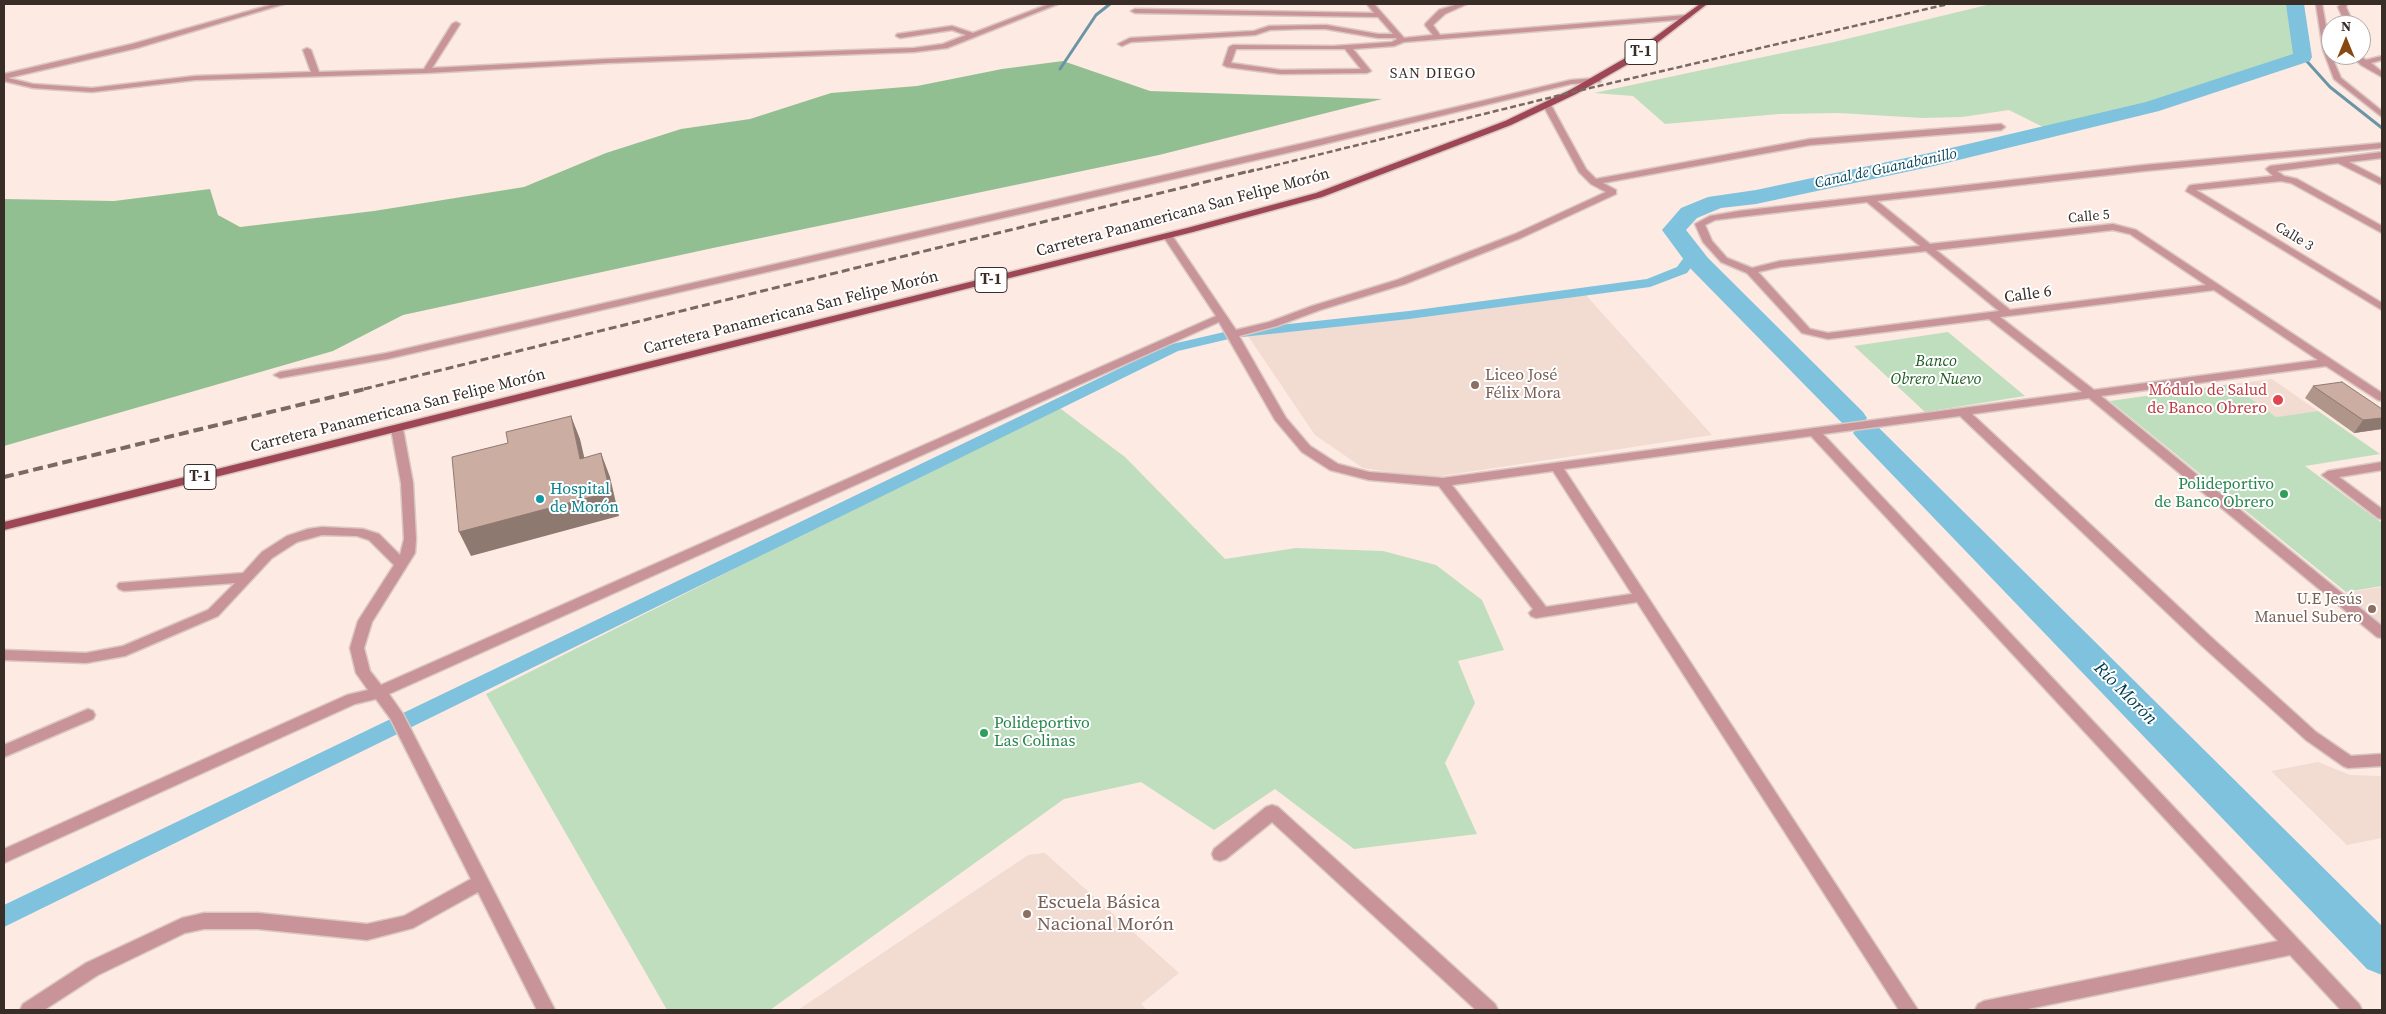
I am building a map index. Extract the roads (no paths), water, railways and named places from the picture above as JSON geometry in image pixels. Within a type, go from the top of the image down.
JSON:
[{"type":"main road","name":"T-1","points":[[1597,80],[1650,46],[1704,4]]},
{"type":"main road","name":"Carretera Panamericana San Felipe Morón","points":[[4,526],[1168,236],[1319,195],[1402,165],[1508,123],[1597,80]]},
{"type":"street","points":[[4,78],[134,46],[281,4]]},
{"type":"street","points":[[4,78],[33,86],[92,90],[195,78],[426,71],[607,61],[914,50],[944,46],[1055,4]]},
{"type":"street","points":[[1370,4],[1400,38]]},
{"type":"street","points":[[1438,36],[1429,25],[1442,12],[1464,4]]},
{"type":"street","points":[[2319,4],[2331,66],[2338,79],[2382,115]]},
{"type":"street","points":[[1135,11],[1380,15]]},
{"type":"street","points":[[1122,44],[1130,40],[1255,33],[1269,28],[1326,27],[1400,38],[1687,17]]},
{"type":"street","points":[[426,71],[442,49],[456,24]]},
{"type":"street","points":[[900,36],[952,28],[973,35]]},
{"type":"street","points":[[1347,47],[1367,71],[1281,72],[1227,65],[1233,47],[1347,47],[1394,44],[1400,38]]},
{"type":"street","points":[[307,50],[316,74]]},
{"type":"street","points":[[2367,65],[2382,75]]},
{"type":"street","points":[[280,375],[387,356],[1304,146],[1571,82],[1597,80]]},
{"type":"street","points":[[1233,334],[1273,324],[1316,308],[1401,282],[1518,236],[1613,192],[1594,182],[1582,170],[1547,105]]},
{"type":"street","points":[[1594,182],[1810,142],[2001,127]]},
{"type":"street","points":[[1751,272],[1724,260],[1708,242],[1700,224],[1713,218],[1739,214],[2135,169],[2382,145]]},
{"type":"street","points":[[2382,155],[2270,169],[2281,178],[2294,181],[2382,230]]},
{"type":"street","points":[[2341,161],[2382,182]]},
{"type":"street","name":"Calle 3","points":[[2281,178],[2192,188],[2191,191],[2382,307]]},
{"type":"street","points":[[1869,199],[2007,313]]},
{"type":"street","name":"Calle 5","points":[[1751,272],[1780,264],[2113,227],[2133,232],[2382,398]]},
{"type":"street","points":[[1168,236],[1233,334],[1281,420],[1306,449],[1334,466],[1369,476],[1443,482],[1964,413],[2329,362]]},
{"type":"street","name":"Calle 6","points":[[1751,272],[1806,332],[1828,336],[2215,287]]},
{"type":"street","points":[[1992,316],[2091,394],[2382,633]]},
{"type":"street","points":[[4,856],[352,699],[378,693],[1221,317]]},
{"type":"street","points":[[1964,413],[2198,634],[2311,736],[2348,762],[2382,760]]},
{"type":"street","points":[[397,429],[407,483],[410,539],[408,553],[402,564],[365,621],[357,648],[363,673],[396,714],[546,1010]]},
{"type":"street","points":[[1814,432],[2353,1010]]},
{"type":"street","points":[[2382,466],[2328,475],[2382,515]]},
{"type":"street","points":[[1557,468],[1909,1010]]},
{"type":"street","points":[[1443,482],[1539,612],[1641,597]]},
{"type":"street","points":[[4,654],[86,658],[125,651],[213,613],[224,604],[267,555],[292,539],[322,531],[358,532],[374,537],[402,564]]},
{"type":"street","points":[[124,586],[248,576]]},
{"type":"street","points":[[4,751],[88,715]]},
{"type":"street","points":[[1220,854],[1272,812],[1489,1010]]},
{"type":"street","points":[[29,1010],[92,969],[182,926],[204,921],[258,921],[367,932],[408,923],[482,882]]},
{"type":"street","points":[[1984,1010],[2292,946]]},
{"type":"waterway","points":[[1060,69],[1096,15],[1110,4]]},
{"type":"waterway","name":"Canal de Guanabanillo","points":[[1853,418],[1699,263],[1674,230],[1689,213],[1716,202],[1756,197],[1934,159],[2152,107],[2303,57],[2295,4]]},
{"type":"waterway","points":[[2303,57],[2330,87],[2382,128]]},
{"type":"waterway","points":[[4,916],[1173,348],[1233,334],[1409,315],[1650,283],[1682,270],[1693,255]]},
{"type":"waterway","name":"Río Morón","points":[[1868,433],[2382,955]]},
{"type":"railway","points":[[1248,172],[1573,92],[1948,4]]},
{"type":"railway","points":[[364,389],[1254,170]]},
{"type":"railway","points":[[4,477],[369,388]]},
{"type":"place","name":"Liceo José Félix Mora","points":[[1475,385]]},
{"type":"place","name":"Módulo de Salud de Banco Obrero","points":[[2278,400]]},
{"type":"place","name":"Polideportivo de Banco Obrero","points":[[2284,494]]},
{"type":"place","name":"Hospital de Morón","points":[[540,499]]},
{"type":"place","name":"U.E Jesús Manuel Subero","points":[[2372,609]]},
{"type":"place","name":"Polideportivo Las Colinas","points":[[984,733]]},
{"type":"place","name":"Escuela Básica Nacional Morón","points":[[1027,914]]},
{"type":"district","name":"SAN DIEGO","points":[[1433,74]]},
{"type":"park label","name":"Banco Obrero Nuevo","points":[[1936,371]]}]
